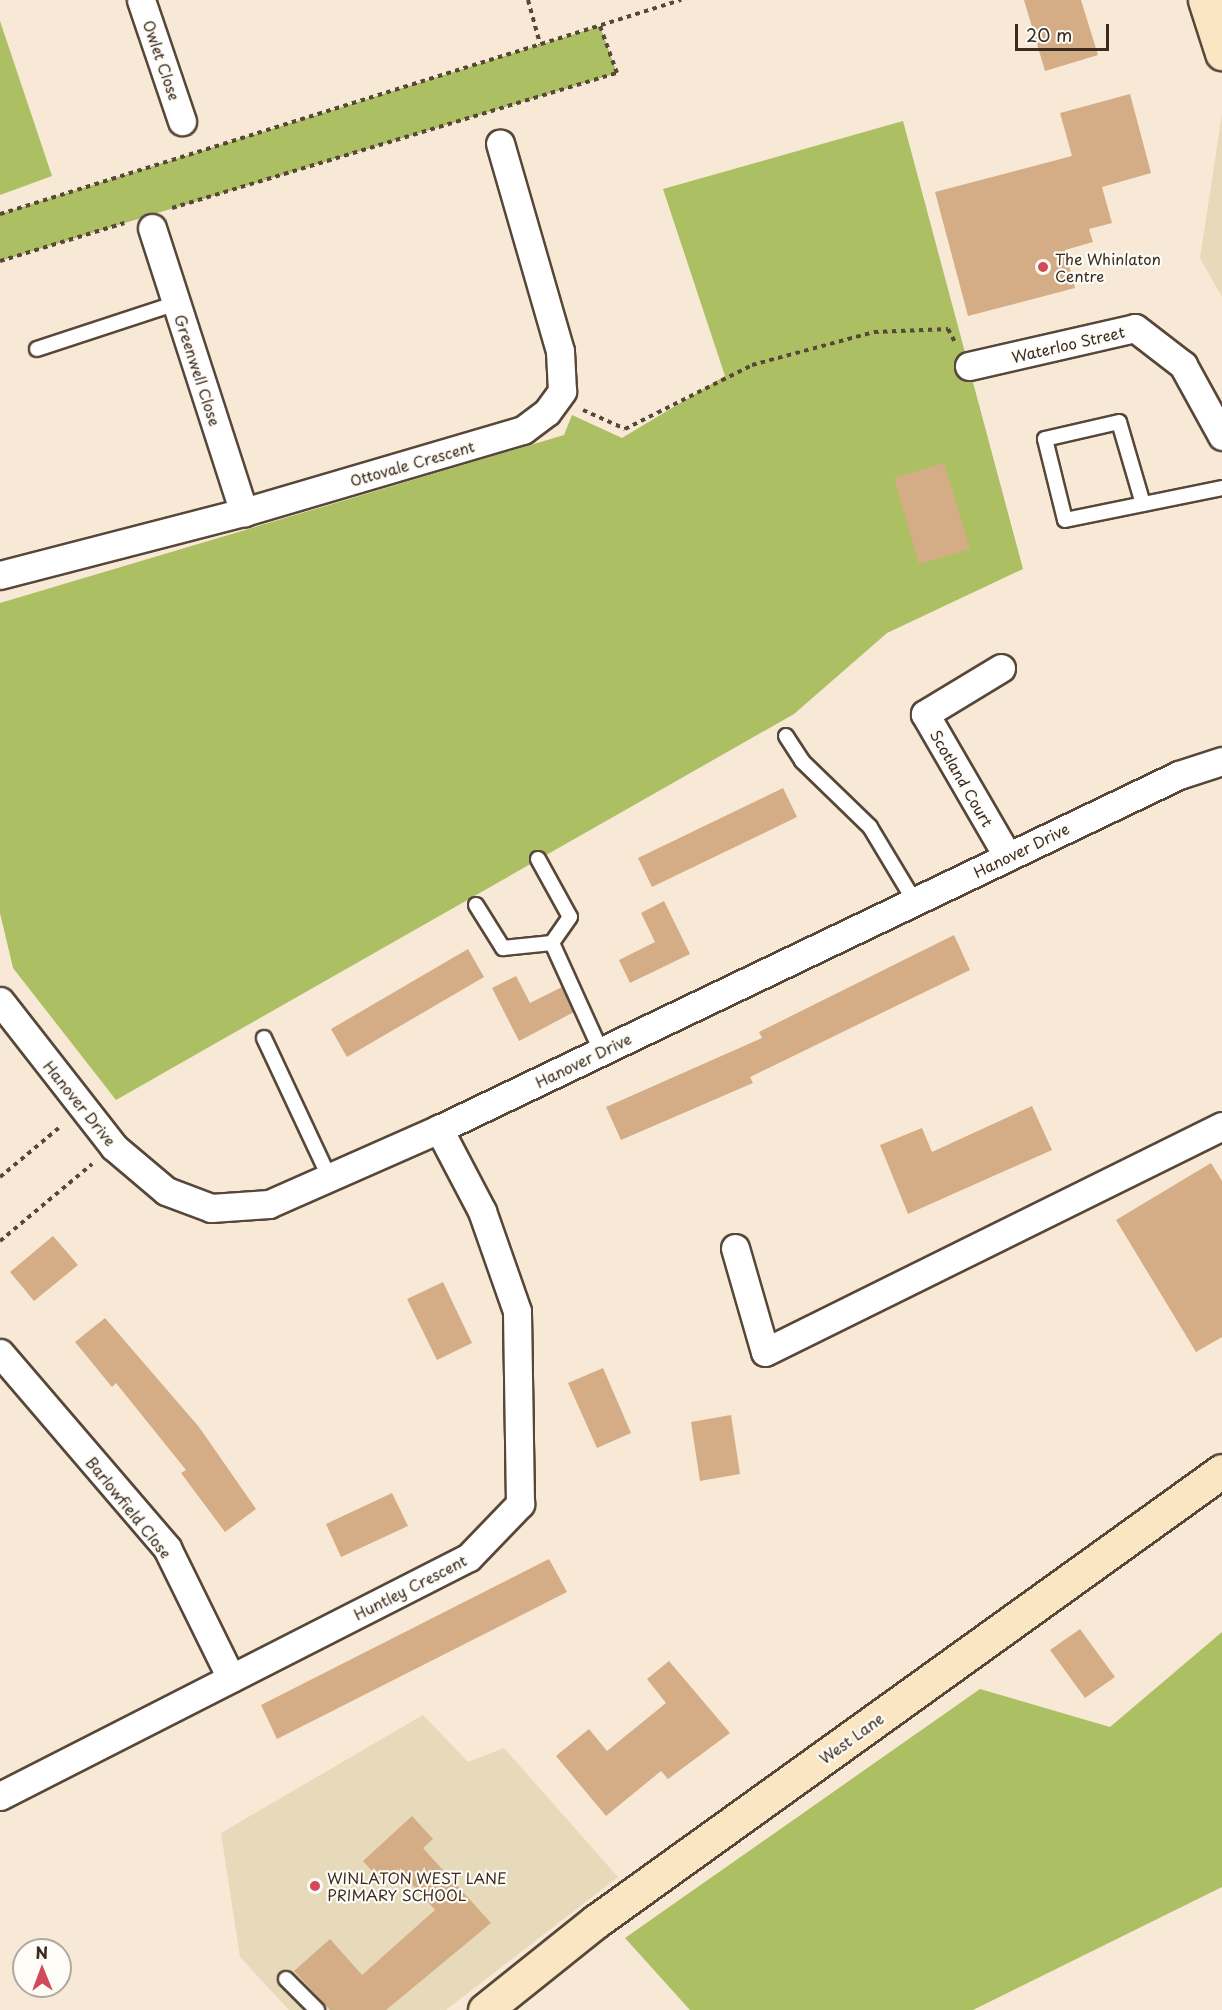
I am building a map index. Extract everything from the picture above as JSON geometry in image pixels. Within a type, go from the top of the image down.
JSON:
[{"type":"street","name":"Owlet Close","points":[[141,0],[182,121]]},
{"type":"street","points":[[1205,0],[1222,53]]},
{"type":"street","points":[[500,143],[560,351],[562,391]]},
{"type":"street","name":"Greenwell Close","points":[[149,220],[244,512]]},
{"type":"street","name":"Waterloo Street","points":[[969,366],[1135,328],[1183,365],[1222,436]]},
{"type":"street","name":"Ottovale Crescent","points":[[0,574],[244,512],[523,430],[562,391]]},
{"type":"street","name":"Scotland Court","points":[[1001,668],[925,714],[1008,857]]},
{"type":"street","name":"Hanover Drive","points":[[0,1001],[114,1147],[166,1191],[210,1208],[269,1204],[439,1129],[1179,775],[1222,761]]},
{"type":"street","points":[[735,1248],[765,1352],[1222,1126]]},
{"type":"street","name":"Huntley Crescent","points":[[0,1796],[469,1557],[520,1504],[517,1311],[482,1211],[439,1129]]},
{"type":"street","name":"Barlowfield Close","points":[[0,1353],[167,1548],[231,1678]]},
{"type":"street","name":"West Lane","points":[[485,2010],[595,1922],[1222,1471]]},
{"type":"lane","points":[[38,349],[177,303]]},
{"type":"lane","points":[[1143,504],[1119,422],[1045,440],[1065,520],[1222,488]]},
{"type":"lane","points":[[786,736],[802,761],[870,828],[915,902]]},
{"type":"lane","points":[[476,905],[502,948],[552,943],[570,917],[538,860]]},
{"type":"lane","points":[[552,943],[601,1051]]},
{"type":"lane","points":[[264,1038],[329,1178]]},
{"type":"lane","points":[[286,1979],[317,2010]]},
{"type":"path","points":[[528,0],[540,44]]},
{"type":"path","points":[[0,214],[681,0]]},
{"type":"path","points":[[0,261],[149,220],[617,73],[600,26]]},
{"type":"path","points":[[562,391],[586,412],[625,429],[752,364],[874,332],[948,329],[969,366]]},
{"type":"path","points":[[0,1177],[82,1108]]},
{"type":"path","points":[[0,1241],[114,1147]]},
{"type":"shaded area","points":[[1222,114],[1222,297],[1200,258]]},
{"type":"shaded area","points":[[423,1715],[468,1762],[504,1748],[618,1877],[446,2010],[289,2010],[240,1957],[221,1833]]},
{"type":"green space","points":[[0,21],[52,176],[0,195]]},
{"type":"green space","points":[[600,26],[617,73],[0,261],[0,214]]},
{"type":"green space","points":[[903,121],[1023,569],[887,633],[794,714],[116,1100],[13,968],[0,913],[0,603],[564,435],[572,415],[622,438],[725,376],[663,189]]},
{"type":"green space","points":[[1222,1632],[1222,1887],[973,2010],[690,2010],[625,1938],[980,1689],[1110,1727]]},
{"type":"building","points":[[1024,0],[1081,0],[1098,55],[1045,71]]},
{"type":"building","points":[[1130,94],[1151,173],[1102,187],[1112,223],[1089,229],[1093,242],[1065,250],[1075,288],[968,316],[935,192],[1072,156],[1060,113]]},
{"type":"building","points":[[944,463],[970,549],[919,564],[894,478]]},
{"type":"building","points":[[783,788],[797,817],[652,887],[638,858]]},
{"type":"building","points":[[664,901],[690,954],[630,983],[619,960],[655,942],[641,913]]},
{"type":"building","points":[[954,935],[970,970],[750,1077],[753,1083],[621,1140],[606,1107],[762,1038],[759,1032]]},
{"type":"building","points":[[468,949],[484,977],[347,1057],[331,1029]]},
{"type":"building","points":[[516,976],[530,1003],[562,987],[574,1012],[519,1041],[492,988]]},
{"type":"building","points":[[1032,1106],[1052,1150],[908,1214],[880,1145],[922,1128],[932,1152]]},
{"type":"building","points":[[1211,1163],[1222,1181],[1222,1337],[1196,1352],[1116,1220]]},
{"type":"building","points":[[53,1236],[78,1265],[34,1301],[10,1272]]},
{"type":"building","points":[[443,1282],[472,1343],[437,1360],[407,1299]]},
{"type":"building","points":[[105,1318],[199,1427],[256,1509],[225,1532],[181,1473],[186,1470],[116,1383],[112,1387],[75,1342]]},
{"type":"building","points":[[603,1368],[631,1433],[597,1448],[568,1383]]},
{"type":"building","points":[[731,1415],[740,1474],[700,1481],[691,1422]]},
{"type":"building","points":[[392,1493],[408,1526],[341,1557],[326,1524]]},
{"type":"building","points":[[549,1559],[567,1592],[277,1739],[261,1705]]},
{"type":"building","points":[[1080,1629],[1115,1677],[1085,1698],[1050,1650]]},
{"type":"building","points":[[669,1661],[730,1733],[668,1779],[661,1771],[606,1816],[556,1756],[589,1729],[607,1751],[666,1703],[647,1679]]},
{"type":"building","points":[[412,1816],[433,1839],[423,1848],[491,1923],[386,2010],[330,2010],[294,1971],[330,1939],[362,1975],[435,1910],[398,1869],[383,1883],[363,1861]]},
{"type":"place","name":"The Whinlaton Centre","points":[[1043,267]]},
{"type":"place","name":"WINLATON WEST LANE PRIMARY SCHOOL","points":[[315,1886]]}]
